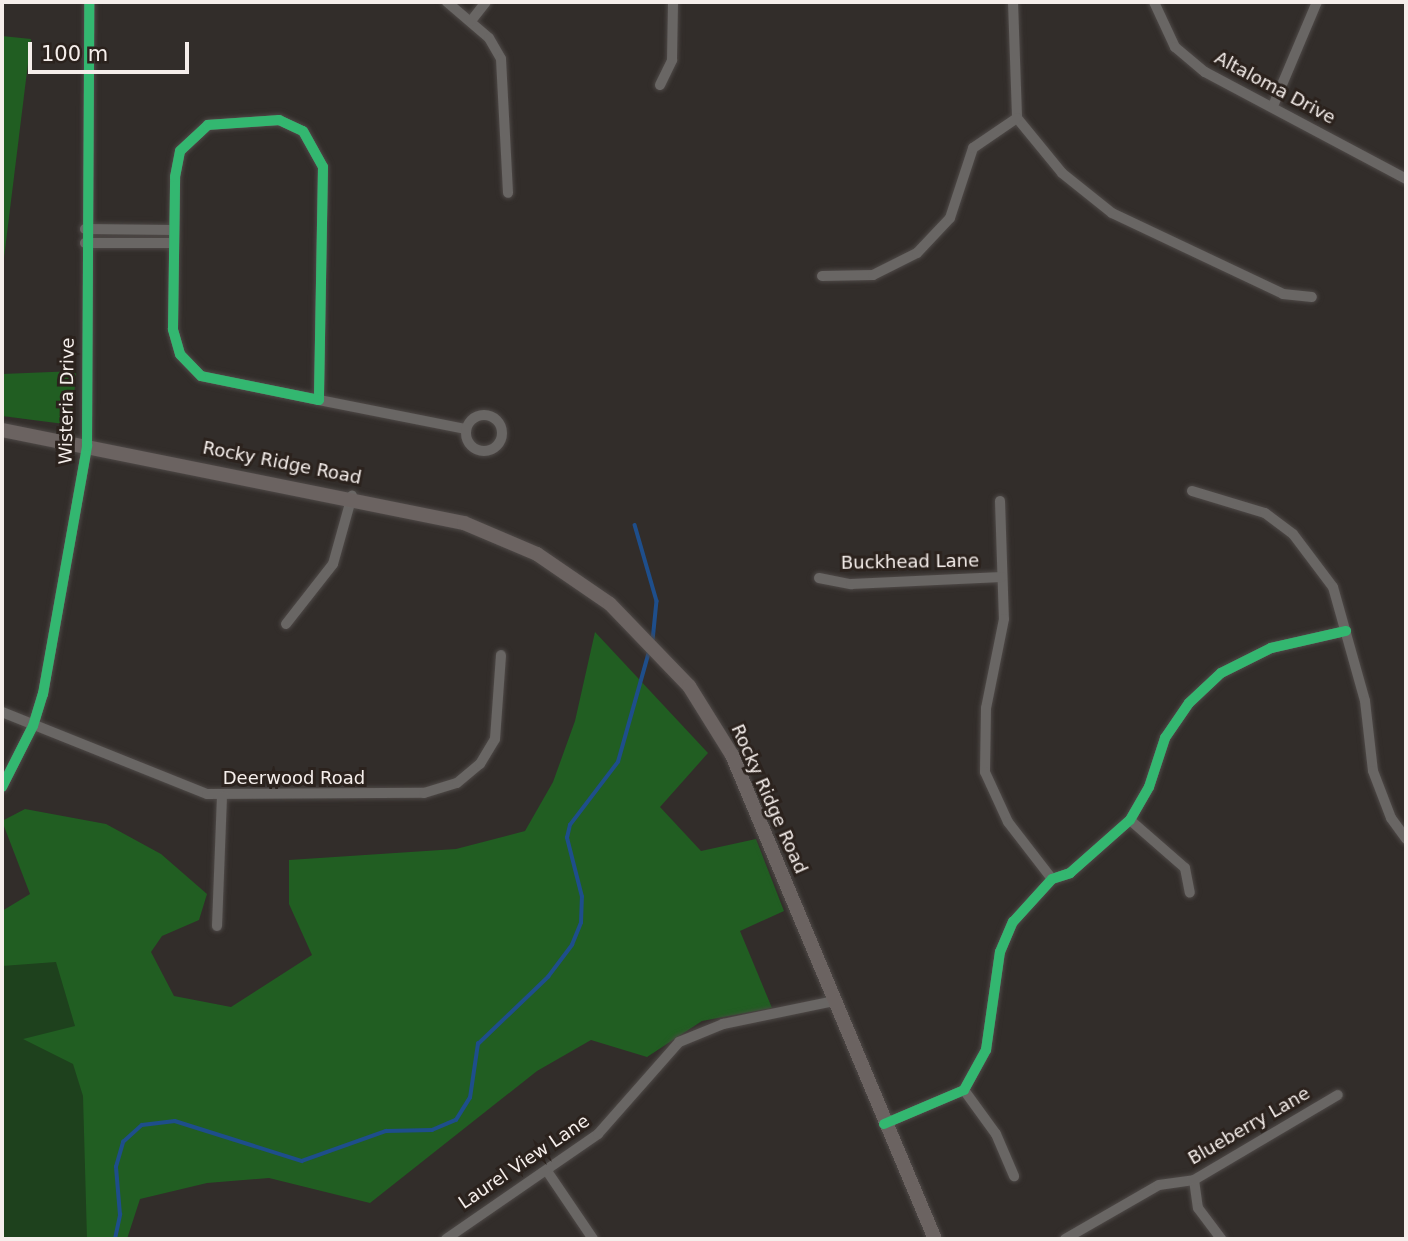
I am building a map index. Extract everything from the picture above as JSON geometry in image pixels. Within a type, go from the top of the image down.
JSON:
[{"type":"main road","name":"Rocky Ridge Road","points":[[2,430],[352,496],[494,533],[537,554],[610,604],[681,676],[732,755],[884,1124],[935,1239]]},
{"type":"street","name":"Wisteria Drive","points":[[2,787],[33,726],[87,446],[85,229],[89,2]]},
{"type":"street","points":[[447,2],[471,21],[501,58],[508,193]]},
{"type":"street","points":[[471,21],[486,2]]},
{"type":"street","points":[[660,85],[672,60],[673,2]]},
{"type":"street","points":[[1013,2],[1017,118],[1062,173],[1112,213],[1283,295],[1311,297]]},
{"type":"street","name":"Altaloma Drive","points":[[1154,2],[1175,47],[1205,72],[1406,179]]},
{"type":"street","points":[[1273,106],[1317,2]]},
{"type":"street","points":[[822,276],[873,275],[917,253],[950,218],[973,148],[1017,118]]},
{"type":"street","points":[[319,400],[323,186],[311,139],[279,120],[221,122],[198,130],[177,163],[173,329],[186,363],[211,379],[466,429]]},
{"type":"street","points":[[85,229],[174,230]]},
{"type":"street","points":[[85,243],[174,243]]},
{"type":"street","points":[[1192,491],[1239,502],[1293,534],[1333,587],[1365,701],[1373,771],[1391,818],[1406,839]]},
{"type":"street","points":[[286,624],[333,564],[352,496]]},
{"type":"street","points":[[1000,501],[1004,619],[986,708],[985,772],[1008,822],[1052,879]]},
{"type":"street","name":"Buckhead Lane","points":[[819,578],[851,584],[1002,577]]},
{"type":"street","points":[[884,1124],[964,1090],[986,1050],[1000,952],[1013,922],[1052,879],[1070,873],[1130,820],[1149,787],[1165,738],[1189,703],[1221,674],[1271,648],[1346,631]]},
{"type":"street","name":"Deerwood Road","points":[[2,712],[170,782],[222,796],[424,793],[457,783],[480,764],[495,739],[501,655]]},
{"type":"street","points":[[218,926],[222,796]]},
{"type":"street","points":[[1130,820],[1185,868],[1190,892]]},
{"type":"street","name":"Laurel View Lane","points":[[446,1239],[491,1203],[547,1171],[608,1125],[654,1065],[680,1042],[723,1024],[834,1001]]},
{"type":"street","points":[[964,1090],[996,1134],[1014,1176]]},
{"type":"street","name":"Blueberry Lane","points":[[1065,1239],[1159,1185],[1194,1180],[1338,1095]]},
{"type":"street","points":[[547,1171],[593,1239]]},
{"type":"street","points":[[1194,1180],[1198,1208],[1221,1239]]},
{"type":"green space","points":[[2,36],[31,39],[2,274]]},
{"type":"green space","points":[[76,371],[72,425],[2,416],[2,374]]},
{"type":"green space","points":[[595,632],[708,753],[660,807],[701,851],[756,839],[784,911],[740,931],[772,1008],[702,1021],[647,1057],[591,1040],[537,1071],[370,1203],[269,1178],[207,1183],[140,1199],[127,1239],[87,1239],[83,1096],[73,1064],[23,1039],[75,1026],[56,962],[2,966],[2,911],[30,894],[2,821],[25,809],[106,824],[161,854],[207,894],[199,920],[162,936],[151,952],[174,996],[231,1007],[312,955],[289,904],[289,860],[456,849],[525,831],[553,782],[575,721]]},
{"type":"green space","points":[[51,921],[91,1061],[87,1239],[2,1239],[2,941]]},
{"type":"waterway","points":[[635,525],[657,601],[653,641]]},
{"type":"waterway","points":[[115,1239],[120,1215],[116,1167],[123,1142],[142,1125],[175,1121],[302,1161],[386,1131],[432,1130],[456,1120],[470,1098],[478,1044],[548,977],[572,945],[581,923],[582,897],[567,838],[570,825],[618,762],[649,652]]},
{"type":"cycle path","points":[[2,787],[33,726],[43,694],[87,446],[89,2]]},
{"type":"cycle path","points":[[279,120],[303,131],[323,167],[319,400],[201,376],[180,354],[173,329],[175,177],[180,151],[208,125],[279,120]]},
{"type":"cycle path","points":[[884,1124],[964,1090],[986,1050],[1000,952],[1013,922],[1052,879],[1070,873],[1130,820],[1149,787],[1165,738],[1189,703],[1221,673],[1271,648],[1346,631]]}]
